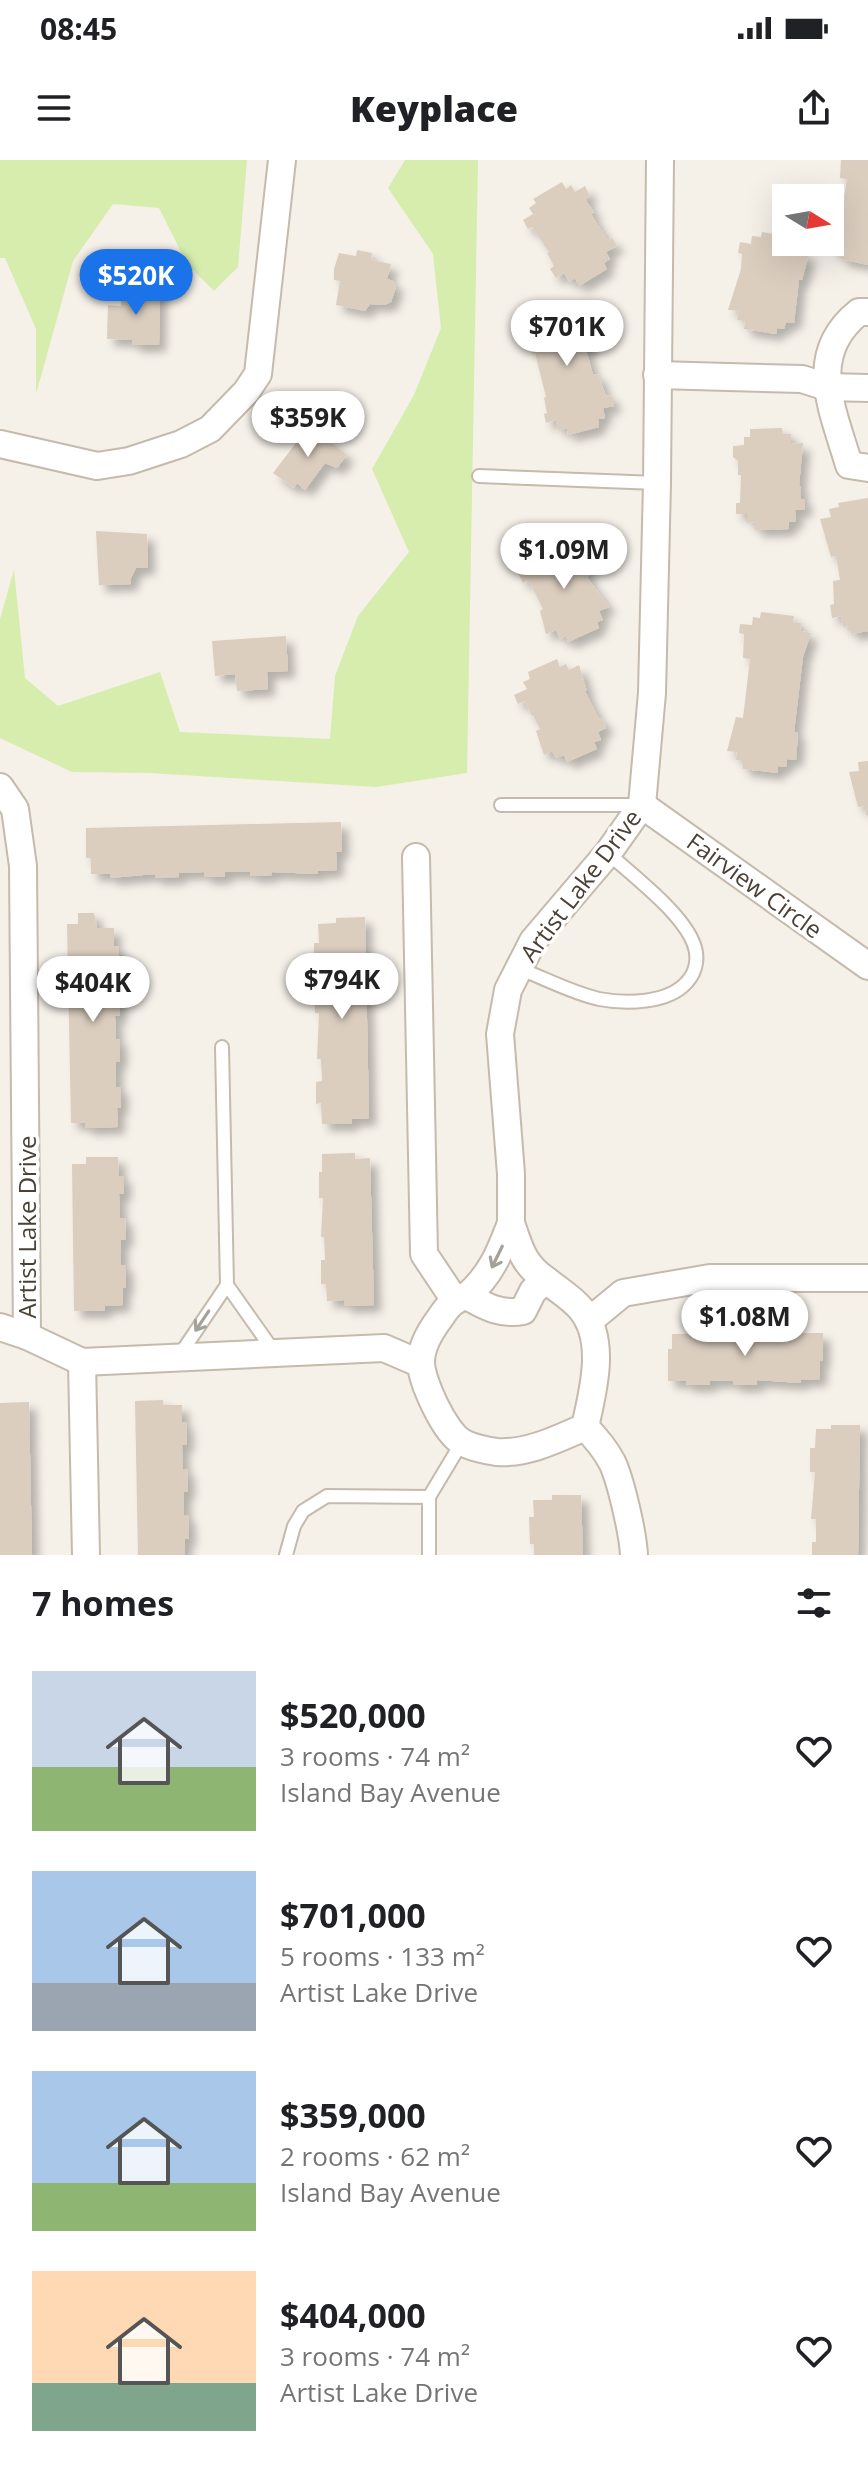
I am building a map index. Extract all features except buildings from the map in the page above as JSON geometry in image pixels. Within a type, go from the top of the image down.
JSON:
[{"type":"street","points":[[0,444],[97,466],[129,461],[210,429],[246,392],[258,374],[282,160]]},
{"type":"street","name":"Artist Lake Drive","points":[[589,1321],[580,1308],[531,1269],[511,1223],[511,1174],[500,1034],[508,990],[533,941],[608,853],[642,805],[652,693],[660,160]]},
{"type":"street","points":[[868,312],[859,312],[846,322],[834,339],[827,357],[827,387],[849,465],[868,468]]},
{"type":"street","points":[[657,375],[802,379],[827,387],[868,388]]},
{"type":"street","name":"Artist Lake Drive","points":[[0,787],[15,809],[23,866],[27,1336]]},
{"type":"street","name":"Fairview Circle","points":[[642,805],[868,966]]},
{"type":"street","points":[[416,857],[424,1254],[461,1297],[507,1314],[523,1311],[533,1291],[546,1280]]},
{"type":"street","name":"Artist Lake Drive","points":[[0,1327],[82,1362],[384,1348],[421,1364],[425,1343],[437,1321],[490,1272],[511,1223]]},
{"type":"street","points":[[585,1427],[597,1361],[589,1321],[623,1293],[710,1278],[868,1278]]},
{"type":"street","points":[[82,1362],[86,1555]]},
{"type":"street","points":[[421,1364],[430,1397],[452,1433],[462,1442],[497,1452],[535,1447],[585,1427]]},
{"type":"street","points":[[585,1427],[613,1463],[634,1555]]},
{"type":"lane","points":[[479,476],[657,483]]},
{"type":"lane","points":[[501,805],[642,805]]},
{"type":"lane","points":[[518,968],[598,999],[628,1001],[654,999],[680,989],[693,975],[697,958],[692,940],[664,904],[608,853]]},
{"type":"lane","points":[[222,1047],[227,1285],[275,1353]]},
{"type":"lane","points":[[178,1358],[227,1285]]},
{"type":"lane","points":[[429,1555],[429,1497],[462,1442]]},
{"type":"lane","points":[[286,1555],[294,1526],[303,1511],[327,1496],[429,1497]]},
{"type":"green space","points":[[0,160],[247,160],[238,267],[214,291],[187,264],[159,208],[113,204],[73,261],[36,394],[36,329],[5,258],[0,258]]},
{"type":"green space","points":[[405,160],[478,160],[467,773],[376,787],[149,773],[72,772],[0,738],[0,619],[14,570],[25,678],[58,706],[160,672],[180,732],[330,739],[335,676],[358,616],[409,552],[372,469],[414,395],[441,328],[433,254],[388,188]]}]
